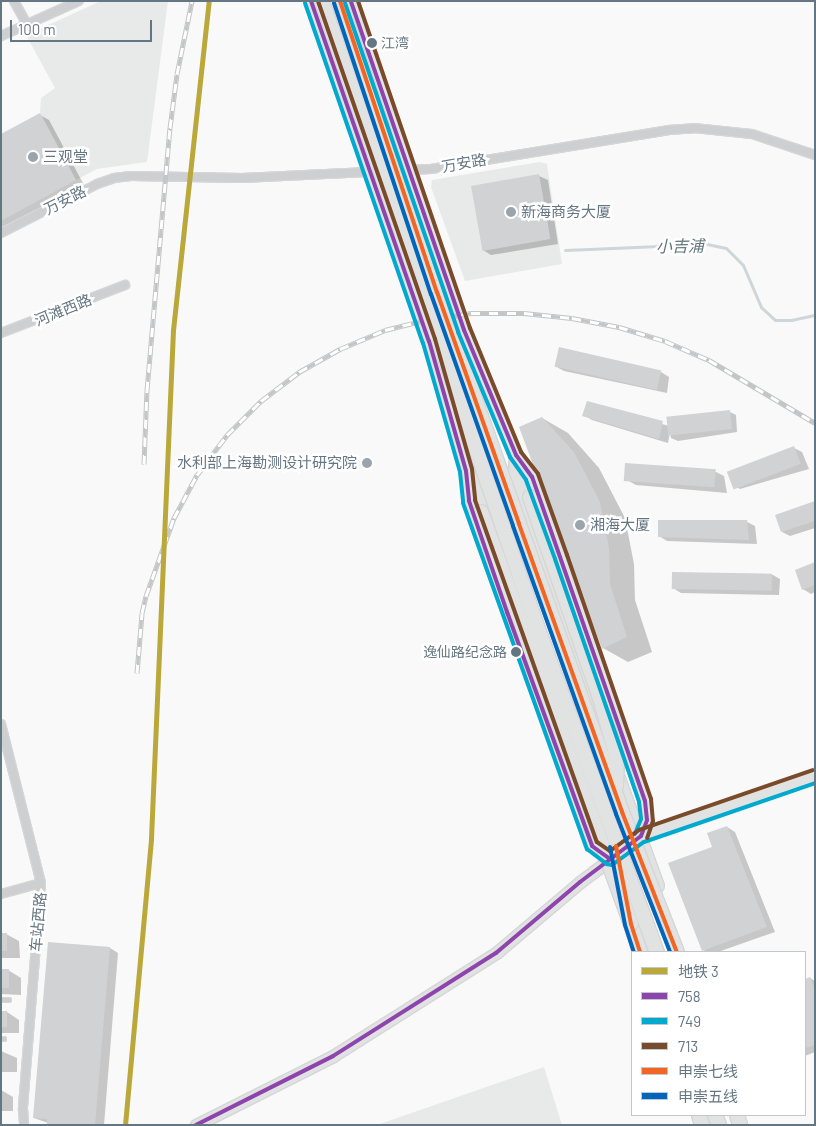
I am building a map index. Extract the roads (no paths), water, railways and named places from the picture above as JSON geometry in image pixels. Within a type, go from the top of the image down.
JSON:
[{"type":"highway","points":[[322,1],[538,629],[614,840],[657,951]]},
{"type":"highway","points":[[340,1],[437,292],[616,793],[679,951]]},
{"type":"highway","points":[[516,455],[600,698],[618,757],[616,793]]},
{"type":"highway","points":[[466,471],[640,951]]},
{"type":"highway","points":[[614,840],[631,924]]},
{"type":"main road","points":[[310,1],[429,340],[466,471],[469,501],[548,727],[592,846],[610,859],[644,951]]},
{"type":"main road","points":[[352,1],[464,330],[516,455],[532,477],[645,801],[647,820],[640,836]]},
{"type":"main road","points":[[429,340],[430,331],[441,323],[451,322],[460,325],[464,330]]},
{"type":"main road","points":[[516,455],[516,477],[679,951]]},
{"type":"street","points":[[14,1],[27,24]]},
{"type":"street","points":[[1,36],[80,1]]},
{"type":"street","name":"万安路","points":[[1,233],[66,199],[114,178],[131,176],[242,178],[431,169],[668,130],[694,128],[752,134],[815,154]]},
{"type":"street","name":"河滩西路","points":[[1,333],[124,285]]},
{"type":"street","name":"车站西路","points":[[1,724],[41,884],[23,1109],[24,1125]]},
{"type":"street","points":[[196,1125],[333,1056],[496,952],[640,836],[815,776]]},
{"type":"street","points":[[1,894],[41,884]]},
{"type":"lane","points":[[1,1000],[9,1000]]},
{"type":"waterway","name":"小吉浦","points":[[565,250],[707,244],[726,248],[743,265],[761,307],[775,320],[791,320],[815,315]]},
{"type":"railway","points":[[144,464],[147,390],[170,128],[177,74],[192,1]]},
{"type":"railway","points":[[137,673],[142,613],[146,596],[174,518],[197,475],[227,435],[261,401],[299,372],[340,349],[385,330],[422,321],[471,313],[524,313],[572,318],[619,327],[665,341],[709,360],[815,423]]},
{"type":"metro line","name":"3","points":[[125,1125],[151,838],[173,330],[209,1]]},
{"type":"place","name":"江湾","points":[[372,43]]},
{"type":"place","name":"三观堂","points":[[33,157]]},
{"type":"place","name":"新海商务大厦","points":[[511,212]]},
{"type":"place","name":"水利部上海勘测设计研究院","points":[[367,463]]},
{"type":"place","name":"湘海大厦","points":[[580,525]]},
{"type":"place","name":"逸仙路纪念路","points":[[516,652]]}]
